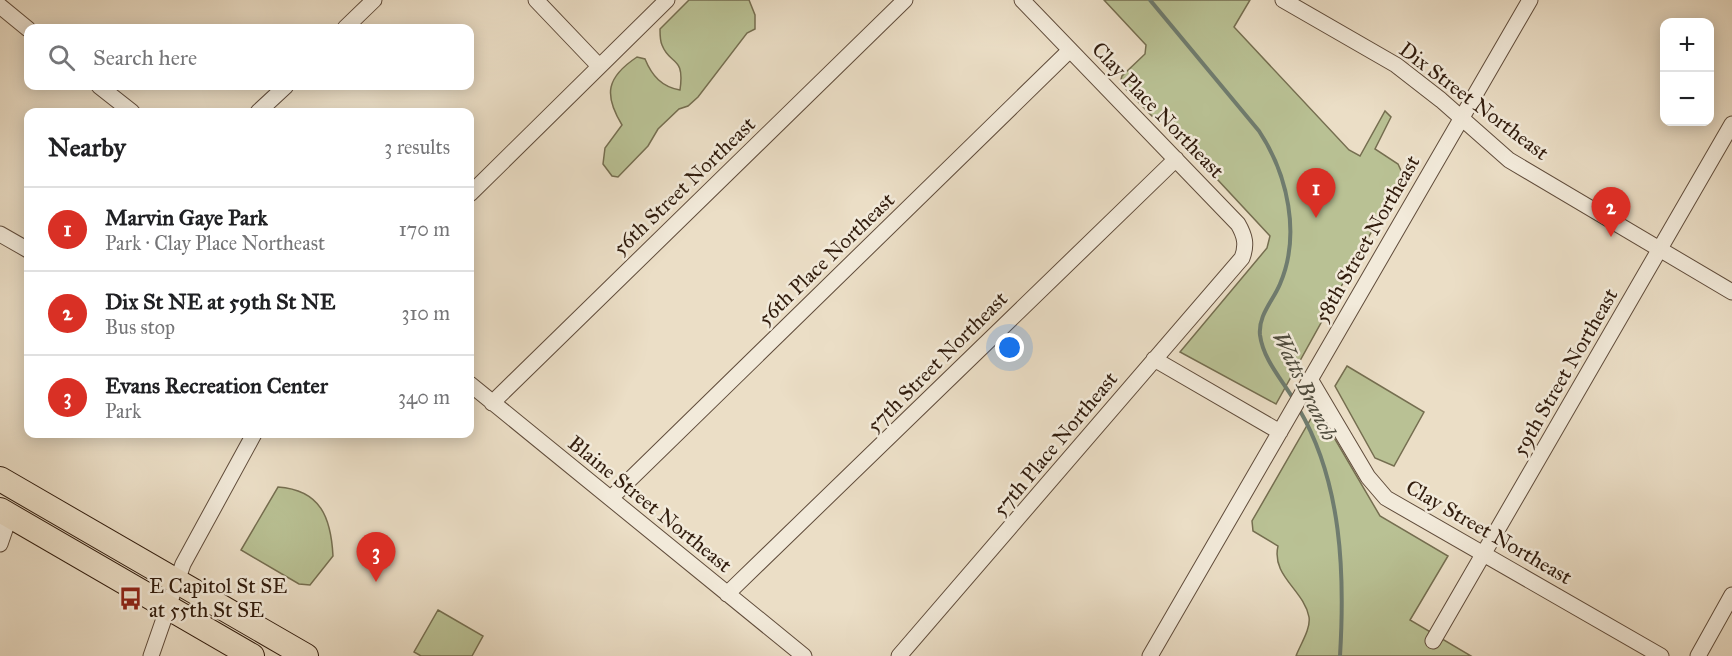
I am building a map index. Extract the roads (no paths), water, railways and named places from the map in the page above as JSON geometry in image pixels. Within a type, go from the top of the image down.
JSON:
[{"type":"main road","points":[[0,479],[172,594],[252,656]]},
{"type":"main road","points":[[5,513],[306,656]]},
{"type":"street","points":[[349,24],[374,0]]},
{"type":"street","points":[[536,0],[599,66]]},
{"type":"street","points":[[474,190],[667,0]]},
{"type":"street","name":"56th Street Northeast","points":[[492,403],[905,0]]},
{"type":"street","name":"Clay Place Northeast","points":[[1022,0],[1238,224],[1245,239],[1246,248],[1242,258]]},
{"type":"street","name":"Dix Street Northeast","points":[[1283,0],[1396,65],[1462,117],[1509,160],[1732,292]]},
{"type":"street","name":"58th Street Northeast","points":[[1150,656],[1530,0]]},
{"type":"street","points":[[0,6],[24,26]]},
{"type":"street","name":"56th Place Northeast","points":[[611,498],[1070,50]]},
{"type":"street","points":[[104,90],[127,108]]},
{"type":"street","points":[[262,108],[282,90]]},
{"type":"street","name":"59th Street Northeast","points":[[1433,641],[1486,553],[1732,124]]},
{"type":"street","name":"57th Street Northeast","points":[[727,594],[1176,159]]},
{"type":"street","points":[[0,234],[24,248]]},
{"type":"street","name":"57th Place Northeast","points":[[899,656],[1242,258]]},
{"type":"street","points":[[1154,359],[1284,425]]},
{"type":"street","name":"Clay Street Northeast","points":[[1307,385],[1368,477],[1386,498],[1486,553],[1661,656]]},
{"type":"street","name":"Blaine Street Northeast","points":[[474,387],[804,656]]},
{"type":"street","points":[[151,656],[172,594],[252,438]]},
{"type":"street","points":[[0,544],[5,513]]},
{"type":"street","points":[[1698,656],[1732,596]]},
{"type":"waterway","name":"Watts Branch","points":[[1150,0],[1259,131],[1269,148],[1284,186],[1288,206],[1290,246],[1280,284],[1261,321],[1260,335],[1269,361],[1294,400]]},
{"type":"waterway","name":"Watts Branch","points":[[1299,409],[1324,467],[1338,529],[1342,593],[1340,656]]},
{"type":"place","name":"Marvin Gaye Park","points":[[1316,218]]},
{"type":"place","name":"Dix St NE at 59th St NE","points":[[1611,237]]},
{"type":"place","name":"Evans Recreation Center","points":[[376,582]]},
{"type":"place","name":"E Capitol St SE at 55th St SE","points":[[131,598]]}]
